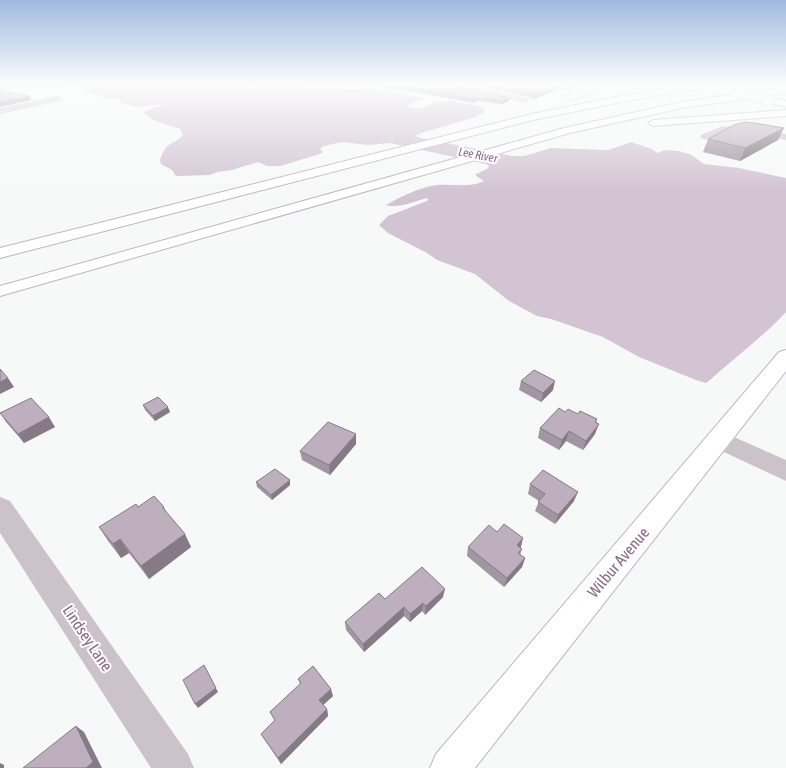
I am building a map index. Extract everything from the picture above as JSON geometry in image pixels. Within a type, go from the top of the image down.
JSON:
[{"type":"main road","points":[[444,139],[502,120]]},
{"type":"main road","points":[[0,253],[523,120]]},
{"type":"main road","points":[[0,291],[500,148],[609,120]]},
{"type":"main road","points":[[500,148],[586,131],[642,124],[695,120]]},
{"type":"main road","name":"Wilbur Avenue","points":[[450,768],[786,357]]},
{"type":"street","points":[[705,137],[723,130],[750,130],[786,137]]},
{"type":"street","points":[[718,439],[786,471]]},
{"type":"street","name":"Lindsey Lane","points":[[0,509],[174,768]]},
{"type":"water","name":"Lee River","points":[[153,120],[466,120],[415,136],[512,156],[524,156],[551,148],[608,150],[631,142],[652,149],[657,153],[665,150],[690,154],[704,164],[739,168],[786,178],[786,312],[710,380],[706,383],[696,380],[639,357],[603,337],[551,319],[537,316],[509,301],[475,274],[437,260],[427,253],[388,233],[379,225],[388,216],[428,200],[427,198],[396,206],[386,205],[405,195],[425,188],[438,185],[467,185],[484,181],[476,176],[476,174],[487,169],[489,166],[486,164],[390,143],[368,145],[342,142],[324,146],[320,149],[323,152],[320,154],[280,166],[267,166],[258,162],[210,175],[176,176],[172,170],[161,164],[160,160],[167,146],[183,135],[180,129]]},
{"type":"building","points":[[744,122],[784,128],[745,148],[708,139],[734,125]]},
{"type":"building","points":[[0,369],[8,378],[0,382]]},
{"type":"building","points":[[534,370],[555,381],[543,393],[521,381]]},
{"type":"building","points":[[158,397],[168,407],[153,416],[143,405]]},
{"type":"building","points":[[31,398],[49,417],[18,434],[0,413]]},
{"type":"building","points":[[559,408],[565,412],[568,409],[578,414],[580,411],[597,419],[595,422],[599,424],[586,441],[569,431],[562,440],[540,428]]},
{"type":"building","points":[[328,422],[356,434],[329,465],[300,451]]},
{"type":"building","points":[[275,469],[290,480],[271,495],[256,482]]},
{"type":"building","points":[[543,470],[578,492],[558,515],[538,502],[545,494],[530,484]]},
{"type":"building","points":[[154,496],[185,534],[141,566],[120,539],[113,544],[99,527],[136,504],[138,507]]},
{"type":"building","points":[[504,524],[523,538],[517,545],[522,549],[518,553],[525,558],[507,578],[468,547],[489,525],[497,532]]},
{"type":"building","points":[[422,567],[445,589],[426,606],[423,603],[410,614],[404,607],[363,644],[345,622],[379,593],[385,599]]},
{"type":"building","points":[[204,665],[216,688],[195,704],[183,680]]},
{"type":"building","points":[[313,666],[331,689],[319,700],[327,709],[278,758],[261,734],[275,720],[270,712],[301,683],[298,679]]},
{"type":"building","points":[[76,726],[93,762],[86,768],[23,768]]}]
